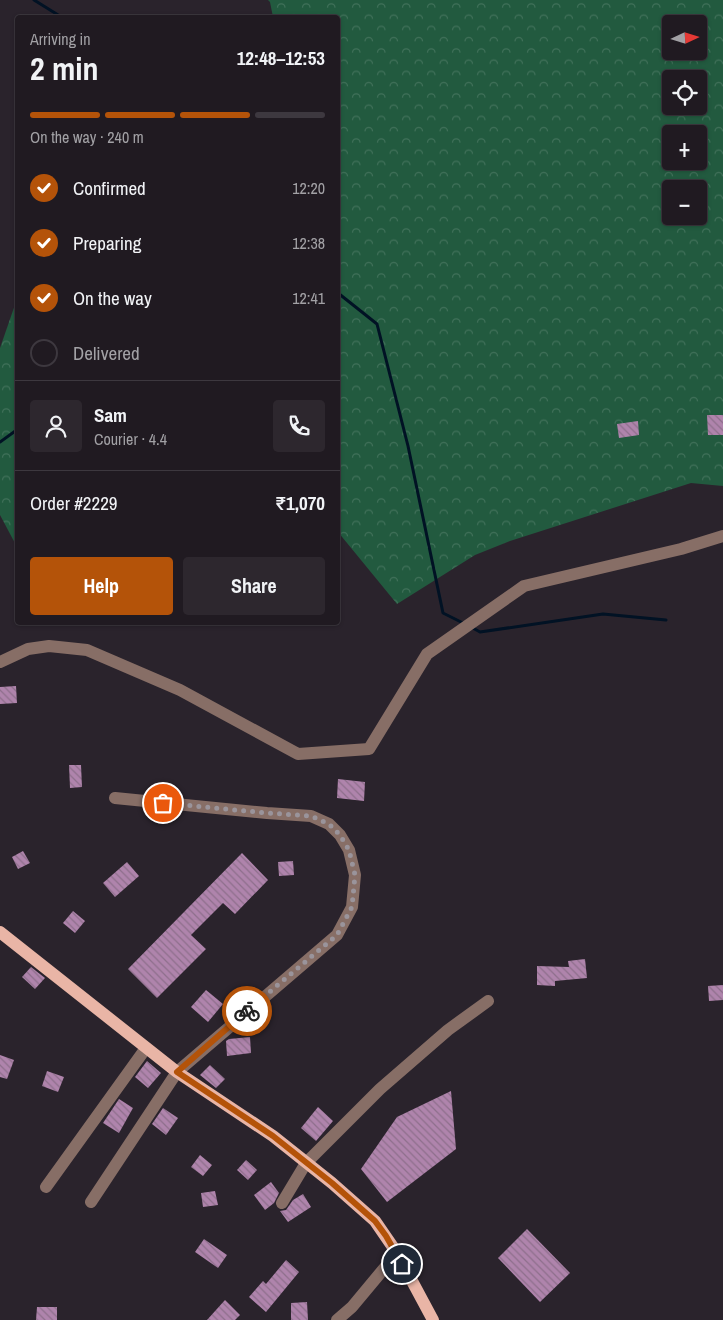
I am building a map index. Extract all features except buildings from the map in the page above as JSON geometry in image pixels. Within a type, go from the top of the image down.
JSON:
[{"type":"main road","points":[[0,932],[177,1072],[273,1136],[332,1183],[375,1221],[397,1254],[433,1320]]},
{"type":"street","points":[[0,662],[28,649],[49,646],[88,650],[180,690],[298,754],[369,749],[427,654],[524,586],[681,549],[723,536]]},
{"type":"street","points":[[91,1202],[177,1072],[337,935],[352,907],[355,875],[349,850],[340,835],[329,824],[311,816],[115,798]]},
{"type":"street","points":[[282,1203],[306,1163],[380,1088],[448,1030],[488,1001]]},
{"type":"street","points":[[46,1187],[146,1048]]},
{"type":"street","points":[[337,1320],[352,1307],[397,1254]]},
{"type":"green space","points":[[268,0],[723,0],[723,486],[691,483],[510,541],[475,555],[397,604],[340,534],[340,15],[273,15]]},
{"type":"green space","points":[[15,305],[15,543],[0,515],[0,348]]},
{"type":"waterway","points":[[34,0],[58,15]]},
{"type":"waterway","points":[[340,295],[377,324],[408,446],[443,613],[463,623]]},
{"type":"waterway","points":[[0,442],[15,431]]},
{"type":"waterway","points":[[471,627],[480,632],[603,614],[666,620]]},
{"type":"way so far","points":[[163,803],[311,816],[329,824],[340,835],[349,850],[355,875],[352,907],[337,935],[247,1011]]},
{"type":"route","points":[[247,1011],[177,1072],[273,1136],[332,1183],[375,1221],[402,1264]]}]
